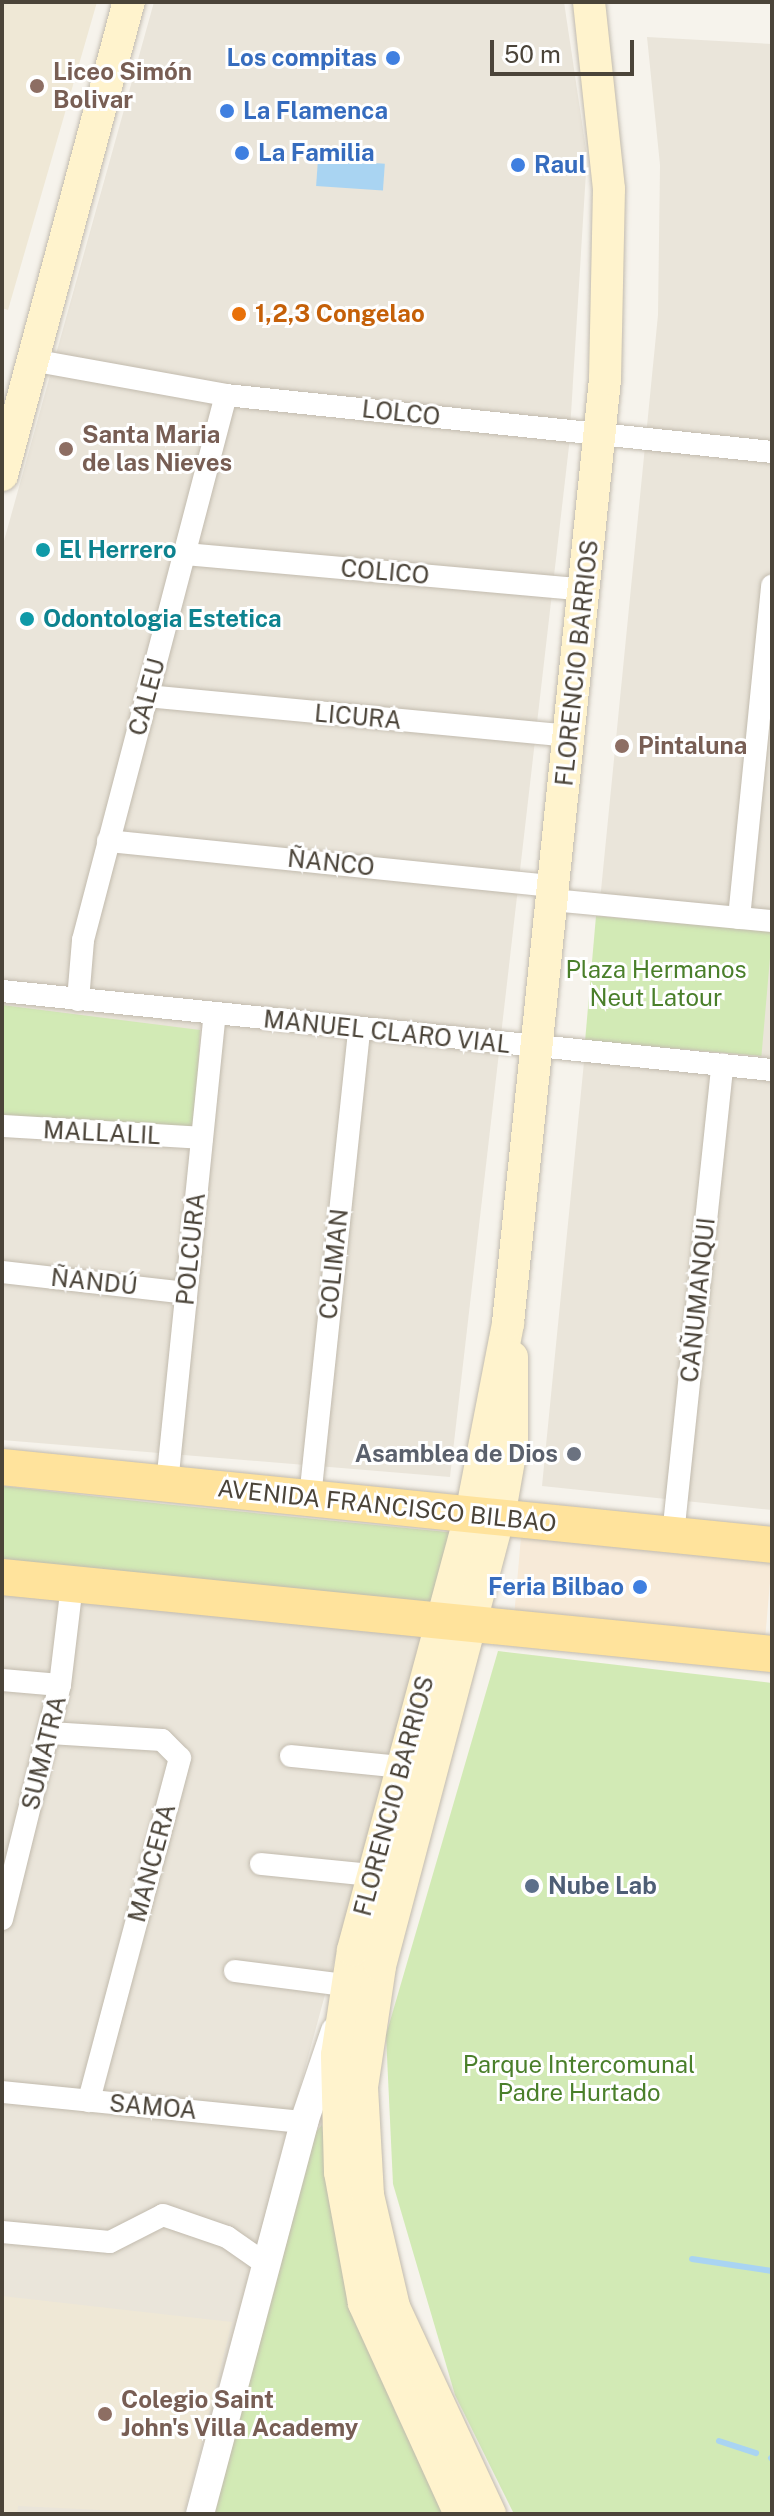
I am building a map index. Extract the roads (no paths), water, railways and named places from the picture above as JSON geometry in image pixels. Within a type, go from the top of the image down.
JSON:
[{"type":"main road","points":[[2,475],[129,2]]},
{"type":"main road","name":"FLORENCIO BARRIOS","points":[[490,2514],[404,2336],[374,2233],[361,2123],[380,1966],[456,1623],[485,1516],[538,1047],[601,434],[609,189],[589,2]]},
{"type":"main road","name":"AVENIDA FRANCISCO BILBAO","points":[[2,1467],[772,1545]]},
{"type":"main road","points":[[2,1577],[772,1654]]},
{"type":"main road","name":"FLORENCIO BARRIOS","points":[[340,2023],[345,1985],[401,1767],[456,1623]]},
{"type":"main road","points":[[340,2023],[336,2130],[364,2303],[393,2380],[460,2514]]},
{"type":"street","name":"LOLCO","points":[[32,360],[226,395],[772,452]]},
{"type":"street","name":"CALEU","points":[[78,1000],[83,940],[226,395]]},
{"type":"street","name":"COLICO","points":[[185,554],[585,590]]},
{"type":"street","points":[[739,918],[772,586]]},
{"type":"street","name":"LICURA","points":[[147,696],[570,736]]},
{"type":"street","name":"ÑANCO","points":[[108,841],[772,921]]},
{"type":"street","name":"MANUEL CLARO VIAL","points":[[2,991],[772,1070]]},
{"type":"street","name":"POLCURA","points":[[167,1484],[215,1014]]},
{"type":"street","name":"COLIMAN","points":[[310,1498],[359,1029]]},
{"type":"street","name":"CAÑUMANQUI","points":[[673,1535],[722,1065]]},
{"type":"street","name":"MALLALIL","points":[[2,1126],[202,1138]]},
{"type":"street","name":"ÑANDÚ","points":[[2,1272],[186,1293]]},
{"type":"street","name":"SUMATRA","points":[[2,1919],[50,1733],[60,1685],[72,1584]]},
{"type":"street","points":[[2,1680],[60,1685]]},
{"type":"street","name":"MANCERA","points":[[50,1733],[162,1740],[180,1758],[89,2101]]},
{"type":"street","points":[[291,1756],[401,1767]]},
{"type":"street","points":[[261,1864],[372,1875]]},
{"type":"street","points":[[235,1971],[345,1985]]},
{"type":"street","name":"FLORENCIO BARRIOS","points":[[200,2514],[304,2122],[340,2023]]},
{"type":"street","name":"SAMOA","points":[[2,2092],[304,2122]]},
{"type":"street","points":[[2,2232],[110,2242],[163,2215],[227,2237],[267,2265]]},
{"type":"water","points":[[318,159],[385,164],[383,191],[316,186]]},
{"type":"waterway","points":[[692,2259],[772,2271]]},
{"type":"waterway","points":[[719,2441],[756,2453]]},
{"type":"place","name":"Los compitas","points":[[393,58]]},
{"type":"place","name":"Liceo Simón Bolivar","points":[[37,86]]},
{"type":"place","name":"La Flamenca","points":[[227,111]]},
{"type":"place","name":"La Familia","points":[[242,153]]},
{"type":"place","name":"Raul","points":[[518,165]]},
{"type":"place","name":"1,2,3 Congelao","points":[[239,314]]},
{"type":"place","name":"Santa Maria de las Nieves","points":[[66,449]]},
{"type":"place","name":"El Herrero","points":[[43,550]]},
{"type":"place","name":"Odontologia Estetica","points":[[27,619]]},
{"type":"place","name":"Pintaluna","points":[[622,746]]},
{"type":"place","name":"Asamblea de Dios","points":[[574,1454]]},
{"type":"place","name":"Feria Bilbao","points":[[640,1587]]},
{"type":"place","name":"Nube Lab","points":[[532,1886]]},
{"type":"place","name":"Colegio Saint John's Villa Academy","points":[[105,2414]]},
{"type":"park label","name":"Plaza Hermanos Neut Latour","points":[[656,984]]},
{"type":"park label","name":"Parque Intercomunal Padre Hurtado","points":[[579,2079]]}]
